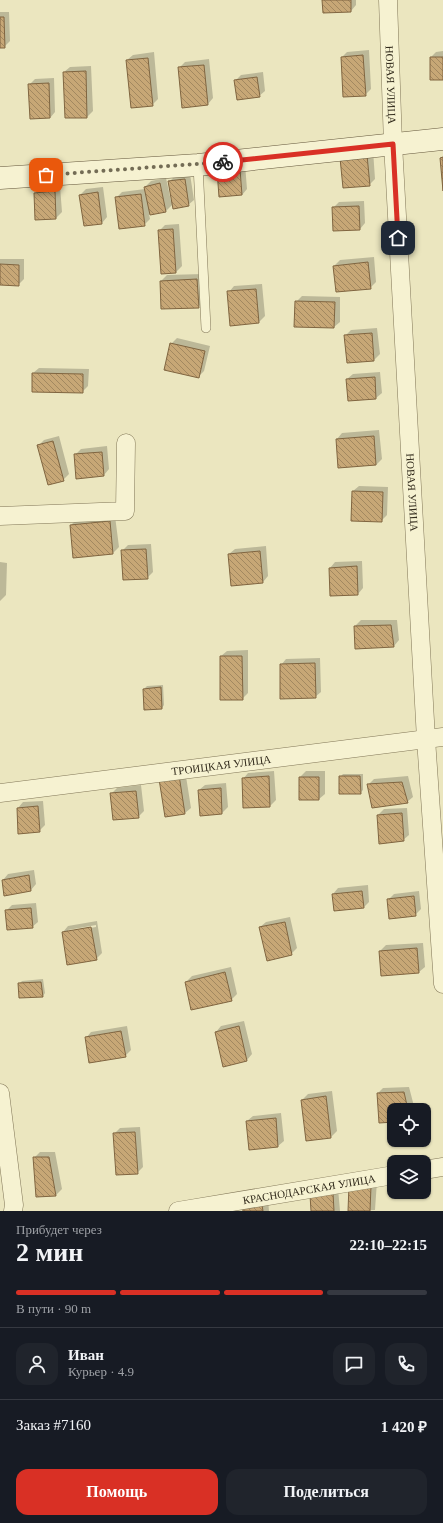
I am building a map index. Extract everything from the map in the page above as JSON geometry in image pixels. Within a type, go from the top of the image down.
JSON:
[{"type":"street","name":"НОВАЯ УЛИЦА","points":[[388,0],[393,144],[435,738],[443,984]]},
{"type":"street","points":[[0,178],[198,165],[443,139]]},
{"type":"street","points":[[0,516],[125,511],[126,443]]},
{"type":"street","name":"ТРОИЦКАЯ УЛИЦА","points":[[0,793],[435,738]]},
{"type":"street","points":[[0,1094],[13,1211]]},
{"type":"street","points":[[431,1169],[443,1167]]},
{"type":"street","name":"КРАСНОДАРСКАЯ УЛИЦА","points":[[178,1211],[387,1176]]},
{"type":"lane","points":[[198,165],[206,328]]},
{"type":"building","points":[[322,0],[351,0],[351,12],[323,13]]},
{"type":"building","points":[[0,17],[4,17],[5,48],[0,48]]},
{"type":"building","points":[[363,55],[366,96],[343,97],[341,57]]},
{"type":"building","points":[[430,57],[443,57],[443,80],[430,80]]},
{"type":"building","points":[[148,58],[153,106],[131,108],[126,60]]},
{"type":"building","points":[[204,65],[208,105],[182,108],[178,67]]},
{"type":"building","points":[[86,71],[87,118],[65,118],[63,72]]},
{"type":"building","points":[[257,77],[260,97],[237,100],[234,80]]},
{"type":"building","points":[[49,83],[50,118],[30,119],[28,84]]},
{"type":"building","points":[[367,155],[370,186],[343,188],[340,158]]},
{"type":"building","points":[[443,157],[443,191],[440,158]]},
{"type":"building","points":[[240,169],[242,195],[219,197],[217,170]]},
{"type":"building","points":[[185,179],[189,206],[173,209],[168,181]]},
{"type":"building","points":[[160,183],[166,212],[150,215],[144,187]]},
{"type":"building","points":[[55,191],[56,219],[35,220],[34,193]]},
{"type":"building","points":[[98,192],[102,224],[84,226],[79,195]]},
{"type":"building","points":[[141,194],[145,226],[119,229],[115,197]]},
{"type":"building","points":[[359,206],[360,230],[333,231],[332,207]]},
{"type":"building","points":[[173,229],[176,273],[161,274],[158,230]]},
{"type":"building","points":[[368,262],[371,289],[336,292],[333,266]]},
{"type":"building","points":[[0,264],[19,265],[19,286],[0,285]]},
{"type":"building","points":[[197,279],[199,308],[161,309],[160,281]]},
{"type":"building","points":[[256,289],[259,323],[230,326],[227,291]]},
{"type":"building","points":[[295,301],[335,302],[334,328],[294,327]]},
{"type":"building","points":[[372,333],[374,361],[347,363],[344,335]]},
{"type":"building","points":[[170,343],[205,351],[199,378],[164,370]]},
{"type":"building","points":[[32,373],[83,374],[83,393],[32,392]]},
{"type":"building","points":[[375,377],[376,399],[348,401],[346,379]]},
{"type":"building","points":[[374,436],[376,465],[338,468],[336,439]]},
{"type":"building","points":[[53,441],[64,481],[48,485],[37,445]]},
{"type":"building","points":[[102,452],[104,476],[76,479],[74,454]]},
{"type":"building","points":[[352,491],[383,492],[382,522],[351,521]]},
{"type":"building","points":[[110,521],[113,554],[73,558],[70,525]]},
{"type":"building","points":[[146,549],[148,579],[123,580],[121,550]]},
{"type":"building","points":[[260,551],[263,583],[231,586],[228,554]]},
{"type":"building","points":[[357,566],[358,595],[330,596],[329,568]]},
{"type":"building","points":[[391,625],[394,647],[355,649],[354,626]]},
{"type":"building","points":[[220,656],[242,656],[243,700],[220,700]]},
{"type":"building","points":[[315,663],[316,698],[280,699],[280,664]]},
{"type":"building","points":[[161,687],[162,709],[144,710],[143,689]]},
{"type":"building","points":[[179,775],[185,814],[165,817],[159,779]]},
{"type":"building","points":[[269,776],[270,807],[243,808],[242,778]]},
{"type":"building","points":[[339,776],[360,776],[361,794],[339,794]]},
{"type":"building","points":[[299,777],[319,777],[319,800],[299,800]]},
{"type":"building","points":[[402,782],[408,803],[372,808],[367,784]]},
{"type":"building","points":[[221,788],[222,814],[200,816],[198,790]]},
{"type":"building","points":[[136,791],[139,818],[113,820],[110,793]]},
{"type":"building","points":[[38,806],[40,832],[18,834],[17,808]]},
{"type":"building","points":[[402,813],[404,841],[379,844],[377,815]]},
{"type":"building","points":[[29,875],[31,891],[4,896],[2,880]]},
{"type":"building","points":[[362,891],[364,908],[334,911],[332,894]]},
{"type":"building","points":[[414,896],[416,916],[389,919],[387,899]]},
{"type":"building","points":[[31,908],[33,928],[7,930],[5,910]]},
{"type":"building","points":[[285,922],[292,955],[267,961],[259,927]]},
{"type":"building","points":[[91,927],[97,960],[67,965],[62,932]]},
{"type":"building","points":[[417,948],[419,973],[381,976],[379,951]]},
{"type":"building","points":[[225,972],[232,1001],[191,1010],[185,982]]},
{"type":"building","points":[[41,982],[43,997],[19,998],[18,983]]},
{"type":"building","points":[[239,1026],[247,1061],[223,1067],[215,1032]]},
{"type":"building","points":[[121,1031],[126,1057],[89,1063],[85,1037]]},
{"type":"building","points":[[404,1092],[406,1103],[387,1103],[387,1122],[379,1123],[377,1093]]},
{"type":"building","points":[[326,1096],[331,1138],[306,1141],[301,1100]]},
{"type":"building","points":[[276,1118],[278,1147],[249,1150],[246,1121]]},
{"type":"building","points":[[135,1132],[138,1174],[116,1175],[113,1133]]},
{"type":"building","points":[[33,1157],[49,1157],[56,1196],[36,1197]]},
{"type":"building","points":[[349,1185],[371,1186],[370,1211],[348,1211]]},
{"type":"building","points":[[333,1193],[334,1211],[311,1211],[310,1195]]},
{"type":"building","points":[[262,1205],[263,1211],[243,1211],[242,1207]]},
{"type":"way so far","points":[[46,175],[223,162]]},
{"type":"route","points":[[223,162],[393,144],[398,238]]}]
